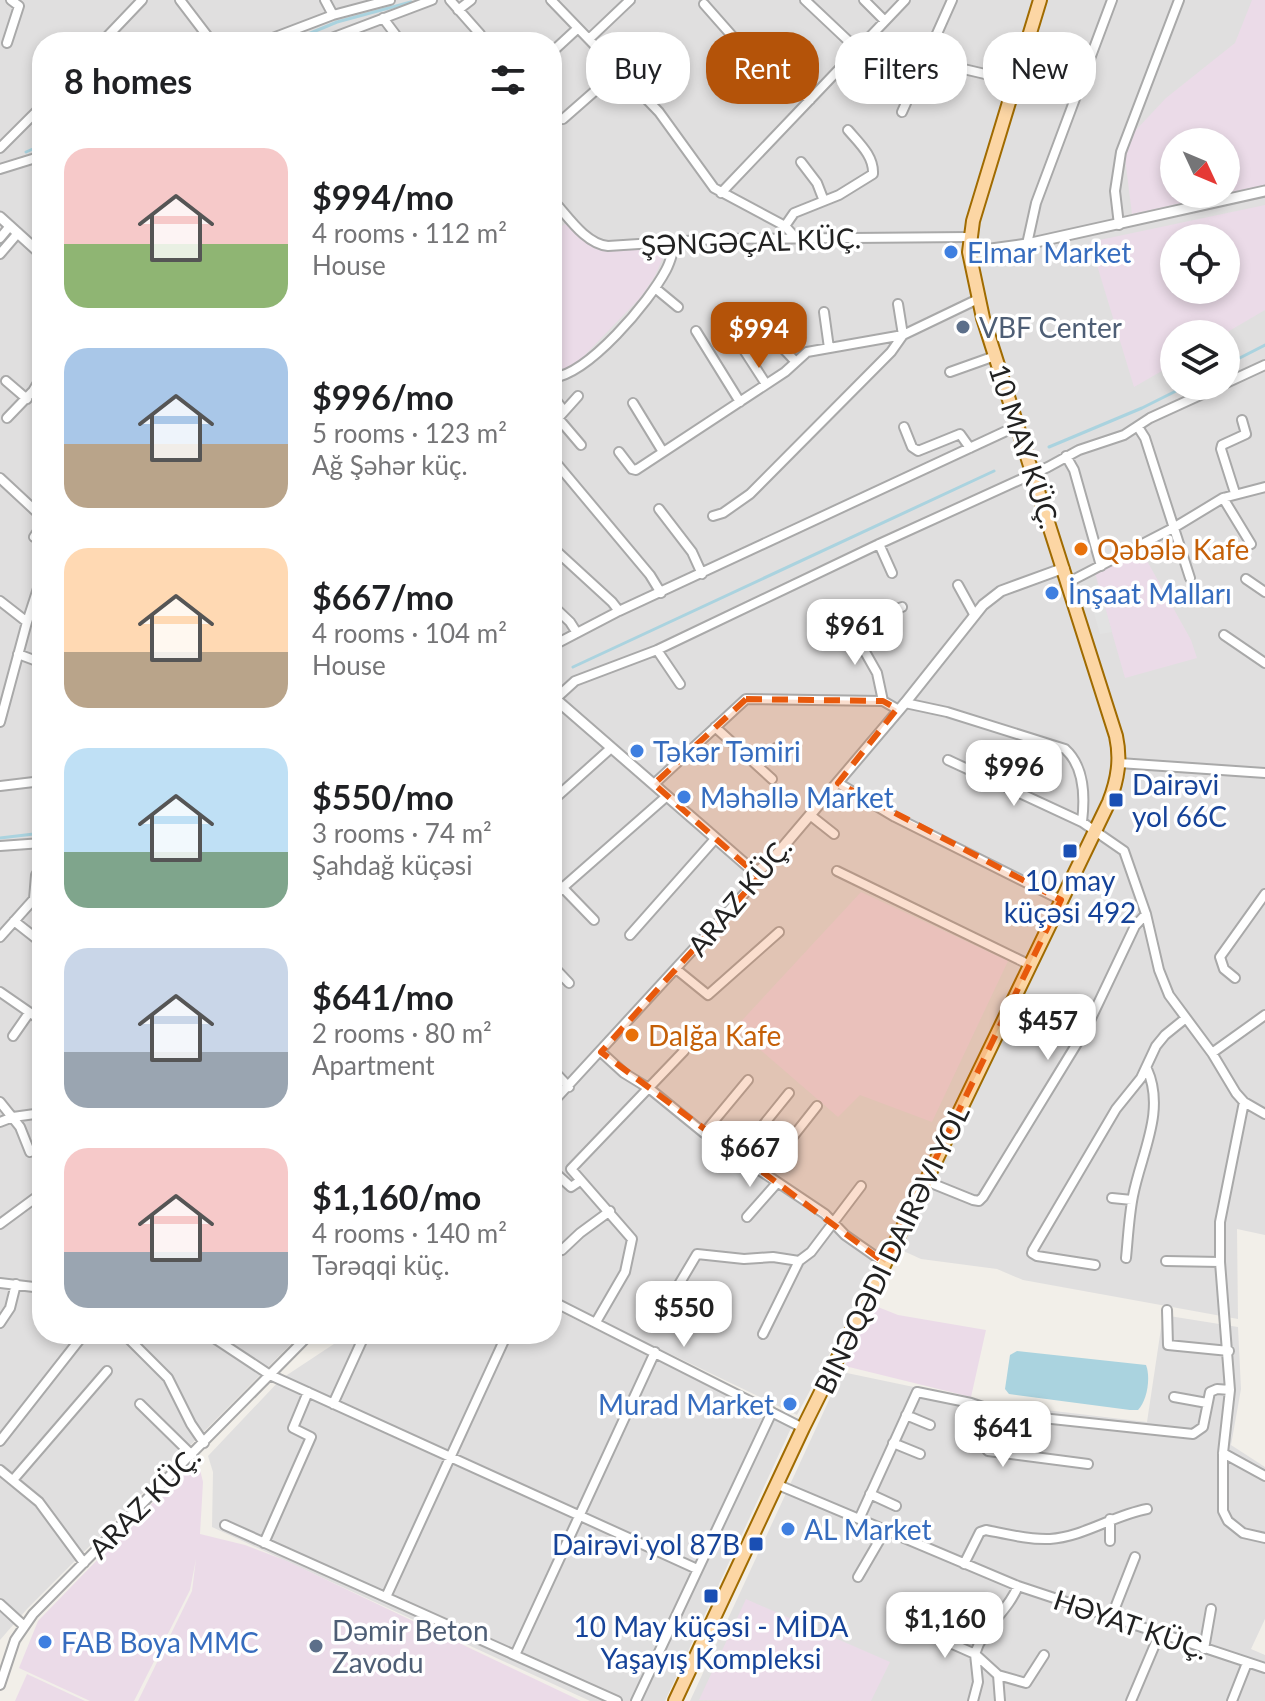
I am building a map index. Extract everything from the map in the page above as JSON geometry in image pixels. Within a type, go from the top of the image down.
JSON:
[{"type":"main road","name":"10 MAY KÜÇ.","points":[[1030,32],[1040,0]]},
{"type":"main road","name":"10 MAY KÜÇ.","points":[[1008,104],[970,237],[969,252],[978,299],[995,356],[1064,568]]},
{"type":"main road","name":"BINƏQƏDI DAIRƏVI YOL","points":[[675,1701],[776,1484],[1114,789],[1119,763],[1116,736],[1064,568]]},
{"type":"street","points":[[112,32],[142,0]]},
{"type":"street","points":[[180,0],[204,32]]},
{"type":"street","points":[[325,0],[333,15]]},
{"type":"street","points":[[288,32],[333,15],[390,0]]},
{"type":"street","points":[[347,32],[432,0]]},
{"type":"street","points":[[450,0],[478,32]]},
{"type":"street","points":[[458,10],[471,0]]},
{"type":"street","points":[[551,0],[586,36]]},
{"type":"street","points":[[596,32],[630,0]]},
{"type":"street","points":[[805,0],[839,32]]},
{"type":"street","points":[[864,0],[885,21]]},
{"type":"street","points":[[875,32],[905,0]]},
{"type":"street","points":[[938,32],[952,0]]},
{"type":"street","points":[[1027,244],[1036,203],[1112,0]]},
{"type":"street","points":[[1119,225],[1115,191],[1121,152],[1179,0]]},
{"type":"street","points":[[704,4],[730,32]]},
{"type":"street","points":[[7,43],[19,6]]},
{"type":"street","points":[[383,18],[394,32]]},
{"type":"street","points":[[562,43],[578,28]]},
{"type":"street","points":[[819,91],[835,74]]},
{"type":"street","points":[[563,119],[586,99]]},
{"type":"street","points":[[652,104],[709,183],[721,193],[785,226],[795,237]]},
{"type":"street","points":[[721,193],[806,104]]},
{"type":"street","points":[[902,112],[906,104]]},
{"type":"street","points":[[0,148],[32,116]]},
{"type":"street","points":[[785,226],[794,213],[839,195],[873,174],[870,158],[848,130]]},
{"type":"street","points":[[0,169],[32,159]]},
{"type":"street","points":[[801,162],[817,183],[824,201]]},
{"type":"street","points":[[969,252],[1027,244],[1265,191]]},
{"type":"street","name":"ŞƏNGƏÇAL KÜÇ.","points":[[562,210],[600,245],[795,237],[970,237]]},
{"type":"street","points":[[0,217],[32,246]]},
{"type":"street","points":[[0,238],[14,230]]},
{"type":"street","points":[[0,254],[14,230]]},
{"type":"street","points":[[562,376],[569,375],[593,356],[632,317],[655,288],[676,241]]},
{"type":"street","points":[[655,288],[678,307]]},
{"type":"street","points":[[619,452],[636,470],[740,402],[807,352],[903,335],[978,299]]},
{"type":"street","points":[[713,516],[723,513],[750,494],[881,362],[903,335],[898,304]]},
{"type":"street","points":[[824,312],[829,348]]},
{"type":"street","points":[[696,331],[740,402]]},
{"type":"street","points":[[733,333],[766,384]]},
{"type":"street","points":[[778,343],[796,362]]},
{"type":"street","points":[[950,372],[995,356]]},
{"type":"street","points":[[1240,377],[1265,365]]},
{"type":"street","points":[[6,381],[27,399]]},
{"type":"street","points":[[7,418],[32,391]]},
{"type":"street","points":[[562,414],[578,396]]},
{"type":"street","points":[[562,692],[575,681],[657,650],[1066,456],[1124,435],[1150,418],[1189,400]]},
{"type":"street","points":[[633,403],[663,452]]},
{"type":"street","points":[[1235,493],[1221,449],[1222,445],[1246,434],[1242,420]]},
{"type":"street","points":[[562,423],[581,445]]},
{"type":"street","points":[[562,641],[619,611],[1017,426]]},
{"type":"street","points":[[904,427],[912,447],[918,451],[960,434],[970,448]]},
{"type":"street","points":[[1138,427],[1145,438],[1190,578]]},
{"type":"street","points":[[1066,456],[1074,470],[1101,566]]},
{"type":"street","points":[[562,470],[650,575],[661,593]]},
{"type":"street","points":[[0,478],[32,508]]},
{"type":"street","points":[[1069,582],[1175,527],[1223,498],[1265,487]]},
{"type":"street","points":[[1223,498],[1251,544]]},
{"type":"street","points":[[659,509],[692,552],[702,574]]},
{"type":"street","points":[[879,544],[892,573]]},
{"type":"street","points":[[562,556],[619,611]]},
{"type":"street","name":"ARAZ KÜÇ.","points":[[562,1094],[746,892],[758,871],[771,861],[838,783],[974,614],[1001,591],[1064,568]]},
{"type":"street","points":[[1246,579],[1265,592]]},
{"type":"street","points":[[958,585],[974,614]]},
{"type":"street","points":[[0,601],[27,622]]},
{"type":"street","points":[[0,722],[4,692],[32,607]]},
{"type":"street","points":[[818,639],[902,607]]},
{"type":"street","points":[[562,614],[577,633]]},
{"type":"street","points":[[851,627],[877,673],[883,701]]},
{"type":"street","points":[[1224,635],[1265,663]]},
{"type":"street","points":[[657,650],[680,684]]},
{"type":"street","points":[[18,654],[32,659]]},
{"type":"street","points":[[654,784],[739,703],[752,698],[883,701],[947,712],[1065,749],[1075,758],[1078,766],[1084,792],[1082,822]]},
{"type":"street","points":[[562,707],[715,839],[751,869],[758,871]]},
{"type":"street","points":[[715,727],[772,779]]},
{"type":"street","points":[[759,766],[776,748]]},
{"type":"street","points":[[562,792],[610,749]]},
{"type":"street","points":[[948,760],[1082,822],[1124,851],[1146,914],[1164,985],[1244,1102],[1265,1114]]},
{"type":"street","points":[[1119,763],[1265,773]]},
{"type":"street","points":[[0,786],[32,782]]},
{"type":"street","points":[[838,783],[895,817],[1061,900]]},
{"type":"street","points":[[594,920],[562,887],[667,796]]},
{"type":"street","points":[[810,815],[834,834]]},
{"type":"street","points":[[630,935],[715,839]]},
{"type":"street","points":[[0,846],[32,844]]},
{"type":"street","points":[[837,871],[1030,965]]},
{"type":"street","points":[[1235,978],[1224,969],[1220,957],[1261,910],[1265,894]]},
{"type":"street","points":[[0,937],[32,901]]},
{"type":"street","points":[[926,1181],[973,1200],[979,1201],[983,1197],[1087,1027],[1135,926],[1146,914]]},
{"type":"street","points":[[14,921],[32,935]]},
{"type":"street","points":[[676,969],[708,995],[779,932]]},
{"type":"street","points":[[562,976],[569,983]]},
{"type":"street","points":[[0,992],[32,1015]]},
{"type":"street","points":[[13,1036],[29,1013]]},
{"type":"street","points":[[1212,1053],[1265,1015]]},
{"type":"street","points":[[1095,1265],[1032,1253],[1116,1109],[1147,1069],[1156,1046],[1186,1018]]},
{"type":"street","points":[[596,1322],[625,1272],[632,1239],[610,1211],[572,1173],[573,1165],[684,1051]]},
{"type":"street","points":[[601,1052],[704,1133],[834,1221],[845,1235],[885,1263]]},
{"type":"street","points":[[1126,1258],[1132,1200],[1155,1113],[1155,1095],[1147,1069]]},
{"type":"street","points":[[562,1080],[569,1087]]},
{"type":"street","points":[[704,1133],[748,1080]]},
{"type":"street","points":[[739,1155],[789,1093]]},
{"type":"street","points":[[0,1102],[13,1117],[30,1152]]},
{"type":"street","points":[[1244,1102],[1220,1222],[1230,1390],[1223,1453],[1225,1516],[1243,1533],[1265,1538]]},
{"type":"street","points":[[765,1172],[817,1106]]},
{"type":"street","points":[[0,1122],[32,1114]]},
{"type":"street","points":[[562,1179],[571,1187],[580,1181]]},
{"type":"street","points":[[747,1217],[777,1183]]},
{"type":"street","points":[[763,1334],[799,1261],[811,1252],[861,1186]]},
{"type":"street","points":[[1112,1198],[1132,1200]]},
{"type":"street","points":[[0,1224],[32,1200]]},
{"type":"street","points":[[562,1250],[610,1211]]},
{"type":"street","points":[[678,1286],[697,1254],[799,1261]]},
{"type":"street","points":[[1166,1261],[1220,1262]]},
{"type":"street","points":[[0,1283],[32,1286]]},
{"type":"street","points":[[0,1323],[10,1308],[16,1284]]},
{"type":"street","points":[[562,1306],[803,1428]]},
{"type":"street","points":[[1167,1310],[1168,1345],[1229,1351]]},
{"type":"street","points":[[0,1441],[76,1344]]},
{"type":"street","points":[[135,1344],[161,1368],[204,1443]]},
{"type":"street","points":[[223,1344],[270,1375],[697,1569]]},
{"type":"street","name":"ARAZ KÜÇ.","points":[[0,1685],[4,1662],[23,1625],[300,1344]]},
{"type":"street","points":[[333,1404],[360,1344]]},
{"type":"street","points":[[386,1597],[502,1344]]},
{"type":"street","points":[[515,1655],[655,1352]]},
{"type":"street","points":[[13,1480],[107,1371]]},
{"type":"street","points":[[860,1517],[919,1392],[1004,1414],[1193,1434],[1203,1427],[1210,1392],[1214,1389],[1230,1390]]},
{"type":"street","points":[[264,1543],[311,1437],[293,1428],[308,1392]]},
{"type":"street","points":[[1174,1397],[1207,1403]]},
{"type":"street","points":[[140,1404],[192,1455]]},
{"type":"street","points":[[987,1409],[983,1445],[988,1451],[1088,1464]]},
{"type":"street","points":[[636,1701],[772,1412]]},
{"type":"street","points":[[906,1415],[930,1425]]},
{"type":"street","points":[[893,1443],[920,1454]]},
{"type":"street","points":[[1223,1453],[1265,1476]]},
{"type":"street","points":[[0,1470],[53,1518],[84,1563]]},
{"type":"street","name":"HƏYAT KÜÇ.","points":[[776,1484],[1018,1586],[1265,1668]]},
{"type":"street","points":[[870,1494],[896,1506]]},
{"type":"street","points":[[964,1564],[975,1537],[986,1530],[1048,1539],[1064,1537],[1147,1509]]},
{"type":"street","points":[[1110,1519],[1110,1541]]},
{"type":"street","points":[[225,1525],[617,1701]]},
{"type":"street","points":[[858,1577],[886,1529]]},
{"type":"street","points":[[1111,1618],[1135,1557]]},
{"type":"street","points":[[973,1701],[978,1682],[975,1654],[985,1634],[1013,1600],[1018,1586]]},
{"type":"street","points":[[0,1604],[23,1625]]},
{"type":"street","points":[[1204,1649],[1211,1609]]},
{"type":"street","points":[[930,1634],[975,1654],[998,1675],[1026,1683],[1044,1655]]},
{"type":"street","points":[[1131,1701],[1159,1635]]},
{"type":"street","points":[[1232,1701],[1247,1663]]},
{"type":"street","points":[[998,1675],[1000,1701]]},
{"type":"highlighted area","points":[[746,699],[883,701],[897,709],[838,783],[1061,900],[885,1263],[601,1052],[759,877],[654,784]]},
{"type":"shaded area","points":[[0,0],[1265,0],[1265,1235],[1237,1229],[1238,1319],[1023,1280],[997,1269],[921,1259],[888,1244],[797,1415],[562,1302],[562,32],[32,32],[32,1344],[291,1344],[27,1609],[0,1640]]},
{"type":"shaded area","points":[[1252,0],[1265,0],[1265,185],[1240,190],[1240,128],[1160,128],[1160,208],[1132,214],[1125,158],[1135,131],[1166,98],[1235,43]]},
{"type":"shaded area","points":[[1265,205],[1265,310],[1240,325],[1240,320],[1160,320],[1160,372],[1134,387],[1090,242],[1160,227],[1160,304],[1240,304],[1240,224],[1175,224]]},
{"type":"shaded area","points":[[566,223],[596,248],[604,250],[667,248],[655,276],[641,297],[581,359],[562,368],[562,226]]},
{"type":"shaded area","points":[[1141,550],[1191,640],[1197,658],[1125,678],[1095,573]]},
{"type":"shaded area","points":[[1102,596],[1112,632],[1100,634],[1090,599]]},
{"type":"shaded area","points":[[861,892],[1008,961],[932,1122],[860,1095],[838,1117],[735,1028]]},
{"type":"shaded area","points":[[709,1140],[745,1174],[738,1180],[703,1147]]},
{"type":"shaded area","points":[[873,1305],[898,1315],[986,1330],[971,1397],[845,1366]]},
{"type":"shaded area","points":[[562,1313],[792,1426],[665,1701],[590,1701],[212,1527],[213,1472],[208,1456],[281,1379],[334,1344],[562,1344]]},
{"type":"shaded area","points":[[1163,1315],[1238,1327],[1241,1389],[1231,1445],[1265,1467],[1265,1619],[1251,1649],[1265,1655],[1265,1701],[690,1701],[842,1372],[995,1404],[1147,1422]]},
{"type":"shaded area","name":"Dəmir Beton Zavodu","points":[[197,1457],[203,1482],[200,1534],[245,1545],[287,1561],[581,1701],[138,1701],[192,1591],[196,1559],[190,1590],[134,1701],[90,1701],[19,1668],[38,1621]]},
{"type":"shaded area","points":[[746,1599],[890,1662],[871,1701],[699,1700]]},
{"type":"shaded area","points":[[27,1674],[85,1701],[15,1701]]},
{"type":"water","points":[[1017,1351],[1146,1365],[1148,1383],[1144,1401],[1138,1410],[1130,1410],[1009,1394],[1005,1389],[1010,1355]]},
{"type":"waterway","points":[[313,32],[337,22],[411,2]]},
{"type":"waterway","points":[[26,152],[32,149]]},
{"type":"waterway","points":[[0,246],[3,242]]},
{"type":"waterway","points":[[1240,358],[1265,345]]},
{"type":"waterway","points":[[1049,447],[1160,399]]},
{"type":"waterway","points":[[573,667],[994,471]]},
{"type":"waterway","points":[[0,838],[32,834]]},
{"type":"place","name":"Elmar Market","points":[[951,252]]},
{"type":"place","name":"VBF Center","points":[[963,327]]},
{"type":"place","name":"Qəbələ Kafe","points":[[1081,549]]},
{"type":"place","name":"İnşaat Malları","points":[[1052,593]]},
{"type":"place","name":"Təkər Təmiri","points":[[637,751]]},
{"type":"place","name":"Məhəllə Market","points":[[684,797]]},
{"type":"place","name":"Dairəvi yol 66C","points":[[1116,800]]},
{"type":"place","name":"10 may küçəsi 492","points":[[1070,851]]},
{"type":"place","name":"Dalğa Kafe","points":[[632,1035]]},
{"type":"place","name":"Murad Market","points":[[790,1404]]},
{"type":"place","name":"AL Market","points":[[788,1529]]},
{"type":"place","name":"Dairəvi yol 87B","points":[[756,1544]]},
{"type":"place","name":"10 May küçəsi - MİDA Yaşayış Kompleksi","points":[[711,1596]]},
{"type":"place","name":"FAB Boya MMC","points":[[45,1642]]},
{"type":"place","name":"Dəmir Beton Zavodu","points":[[316,1646]]}]
